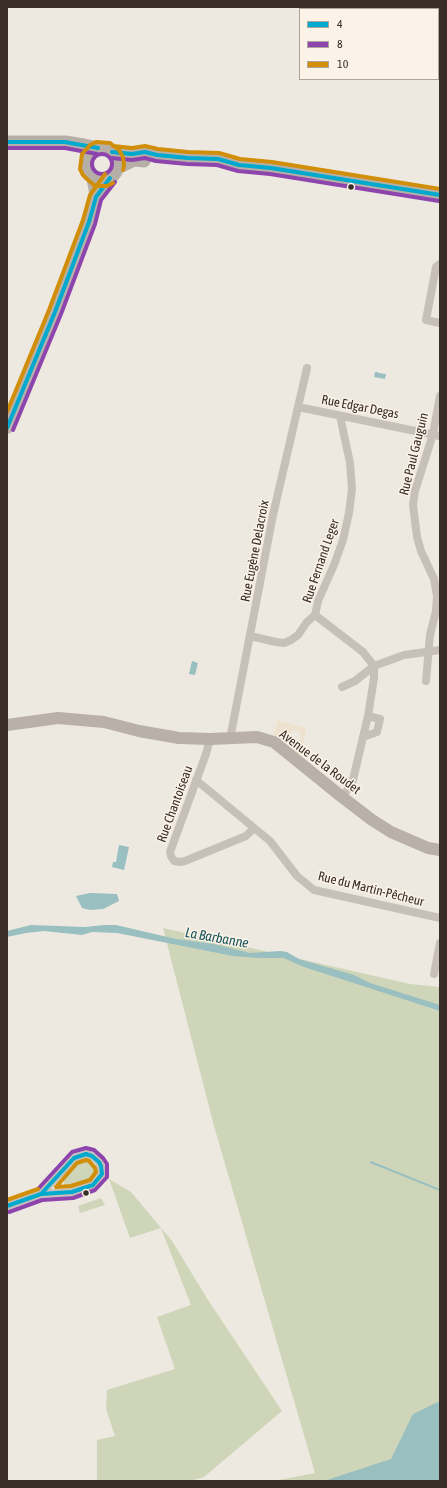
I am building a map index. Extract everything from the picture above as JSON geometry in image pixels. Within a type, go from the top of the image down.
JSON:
[{"type":"main road","points":[[7,142],[65,142],[108,149],[118,160],[114,173]]},
{"type":"main road","points":[[65,142],[77,152],[86,163]]},
{"type":"main road","points":[[98,148],[90,154],[86,163],[86,168],[92,176],[101,180],[134,160],[272,168],[440,196]]},
{"type":"main road","points":[[112,152],[132,154],[145,152],[188,158],[218,159],[239,165]]},
{"type":"street","points":[[7,428],[55,312],[89,222],[96,197],[114,173]]},
{"type":"street","points":[[92,176],[96,197]]},
{"type":"street","points":[[440,264],[436,267],[426,320],[440,323]]},
{"type":"street","name":"Rue Eugène Delacroix","points":[[230,739],[273,515],[308,368]]},
{"type":"street","name":"Rue Paul Gauguin","points":[[426,681],[430,635],[436,612],[437,596],[434,579],[421,551],[417,537],[414,505],[415,491],[436,435],[440,396]]},
{"type":"street","name":"Rue Edgar Degas","points":[[298,407],[436,435]]},
{"type":"street","name":"Rue Fernand Leger","points":[[250,636],[284,643],[292,640],[298,635],[307,622],[315,615],[318,601],[343,540],[349,513],[352,489],[350,463],[340,416]]},
{"type":"street","points":[[315,615],[363,652],[374,666],[374,678],[368,716],[352,784],[342,797]]},
{"type":"street","points":[[342,688],[355,681],[374,666],[404,655],[440,650]]},
{"type":"street","points":[[363,737],[376,732],[380,719],[368,716]]},
{"type":"street","name":"Avenue de la Roudet","points":[[7,725],[58,718],[104,722],[139,731],[179,738],[230,739],[258,737],[274,742],[342,797],[372,820],[391,832],[428,848],[440,850]]},
{"type":"street","name":"Rue Chantoiseau","points":[[210,739],[206,754],[170,852],[174,860],[180,862],[185,861],[246,836],[254,828]]},
{"type":"street","name":"Rue du Martin-Pêcheur","points":[[196,780],[270,841],[297,876],[314,890],[440,918]]},
{"type":"street","points":[[434,974],[440,943]]},
{"type":"street","points":[[7,1206],[41,1194],[72,1192],[93,1185],[102,1174],[101,1166],[96,1158],[86,1154],[74,1158],[41,1194]]},
{"type":"street","points":[[60,1174],[60,1184],[63,1193]]},
{"type":"green space","points":[[163,928],[410,984],[440,987],[440,1481],[274,1481],[315,1473],[214,1126]]},
{"type":"green space","points":[[88,1158],[98,1167],[99,1174],[92,1183],[68,1190],[64,1185],[63,1176],[77,1161]]},
{"type":"green space","points":[[109,1179],[131,1192],[172,1241],[208,1300],[282,1411],[204,1477],[190,1481],[97,1481],[97,1440],[115,1436],[106,1409],[107,1390],[175,1369],[157,1317],[191,1305],[161,1228],[130,1238]]},
{"type":"green space","points":[[101,1198],[105,1205],[80,1213],[78,1206]]},
{"type":"shaded area","points":[[278,720],[306,728],[300,759],[273,739]],"holes":[[[296,730],[301,733],[300,746],[295,751],[283,742],[292,731]]]},
{"type":"water","points":[[375,372],[386,374],[385,379],[374,377]]},
{"type":"water","points":[[192,661],[198,663],[195,675],[189,674]]},
{"type":"water","points":[[119,845],[129,847],[124,870],[112,867],[113,862],[116,862]]},
{"type":"water","points":[[90,893],[117,894],[119,901],[103,909],[90,910],[82,908],[76,896]]},
{"type":"water","points":[[31,925],[85,927],[116,925],[176,939],[214,944],[250,953],[287,952],[299,959],[354,975],[370,983],[440,1005],[440,1011],[301,966],[284,958],[233,956],[117,933],[92,932],[82,935],[44,931],[7,937],[7,931]]},
{"type":"water","points":[[371,1161],[440,1189],[440,1191],[370,1163]]},
{"type":"water","points":[[440,1401],[440,1481],[324,1481],[391,1459],[413,1414]]},
{"type":"transit line","name":"4","points":[[7,142],[65,142],[98,148]]},
{"type":"transit line","name":"10","points":[[113,183],[107,186],[100,186],[94,185],[88,180],[80,169],[82,154],[90,145],[96,142],[110,143],[119,150],[123,157],[123,170]]},
{"type":"transit line","name":"10","points":[[113,146],[132,148],[145,146],[188,152],[219,153],[240,159],[272,162],[440,189]]},
{"type":"transit line","name":"8","points":[[7,148],[65,148],[97,154]]},
{"type":"transit line","name":"4","points":[[112,152],[132,154],[145,152],[157,155],[188,158],[218,159],[239,165],[271,168],[440,195]]},
{"type":"transit line","name":"8","points":[[102,154],[109,157],[112,164],[109,171],[102,174],[95,171],[92,164],[95,157],[102,154]]},
{"type":"transit line","name":"8","points":[[111,158],[132,160],[145,158],[156,161],[217,165],[238,171],[270,174],[439,201]]},
{"type":"transit line","name":"10","points":[[7,412],[49,310],[83,220],[90,195],[105,174]]},
{"type":"transit line","name":"4","points":[[7,428],[55,312],[89,222],[96,197],[110,178]]},
{"type":"transit line","name":"8","points":[[13,430],[61,314],[95,224],[101,200],[115,182]]},
{"type":"transit line","name":"8","points":[[9,1212],[42,1200],[73,1198],[95,1190],[107,1177],[107,1164],[94,1150],[86,1148],[72,1152],[38,1189]]},
{"type":"transit line","name":"4","points":[[86,1154],[92,1156],[101,1166],[102,1174],[93,1185],[72,1192],[41,1194],[74,1158],[86,1154]]},
{"type":"transit line","name":"10","points":[[86,1160],[89,1161],[95,1168],[96,1172],[90,1180],[71,1186],[56,1187],[77,1163],[86,1160]]},
{"type":"transit line","name":"10","points":[[7,1200],[38,1189]]},
{"type":"transit line","name":"4","points":[[7,1206],[41,1194]]},
{"type":"water label","name":"La Barbanne","points":[[217,938]]}]
